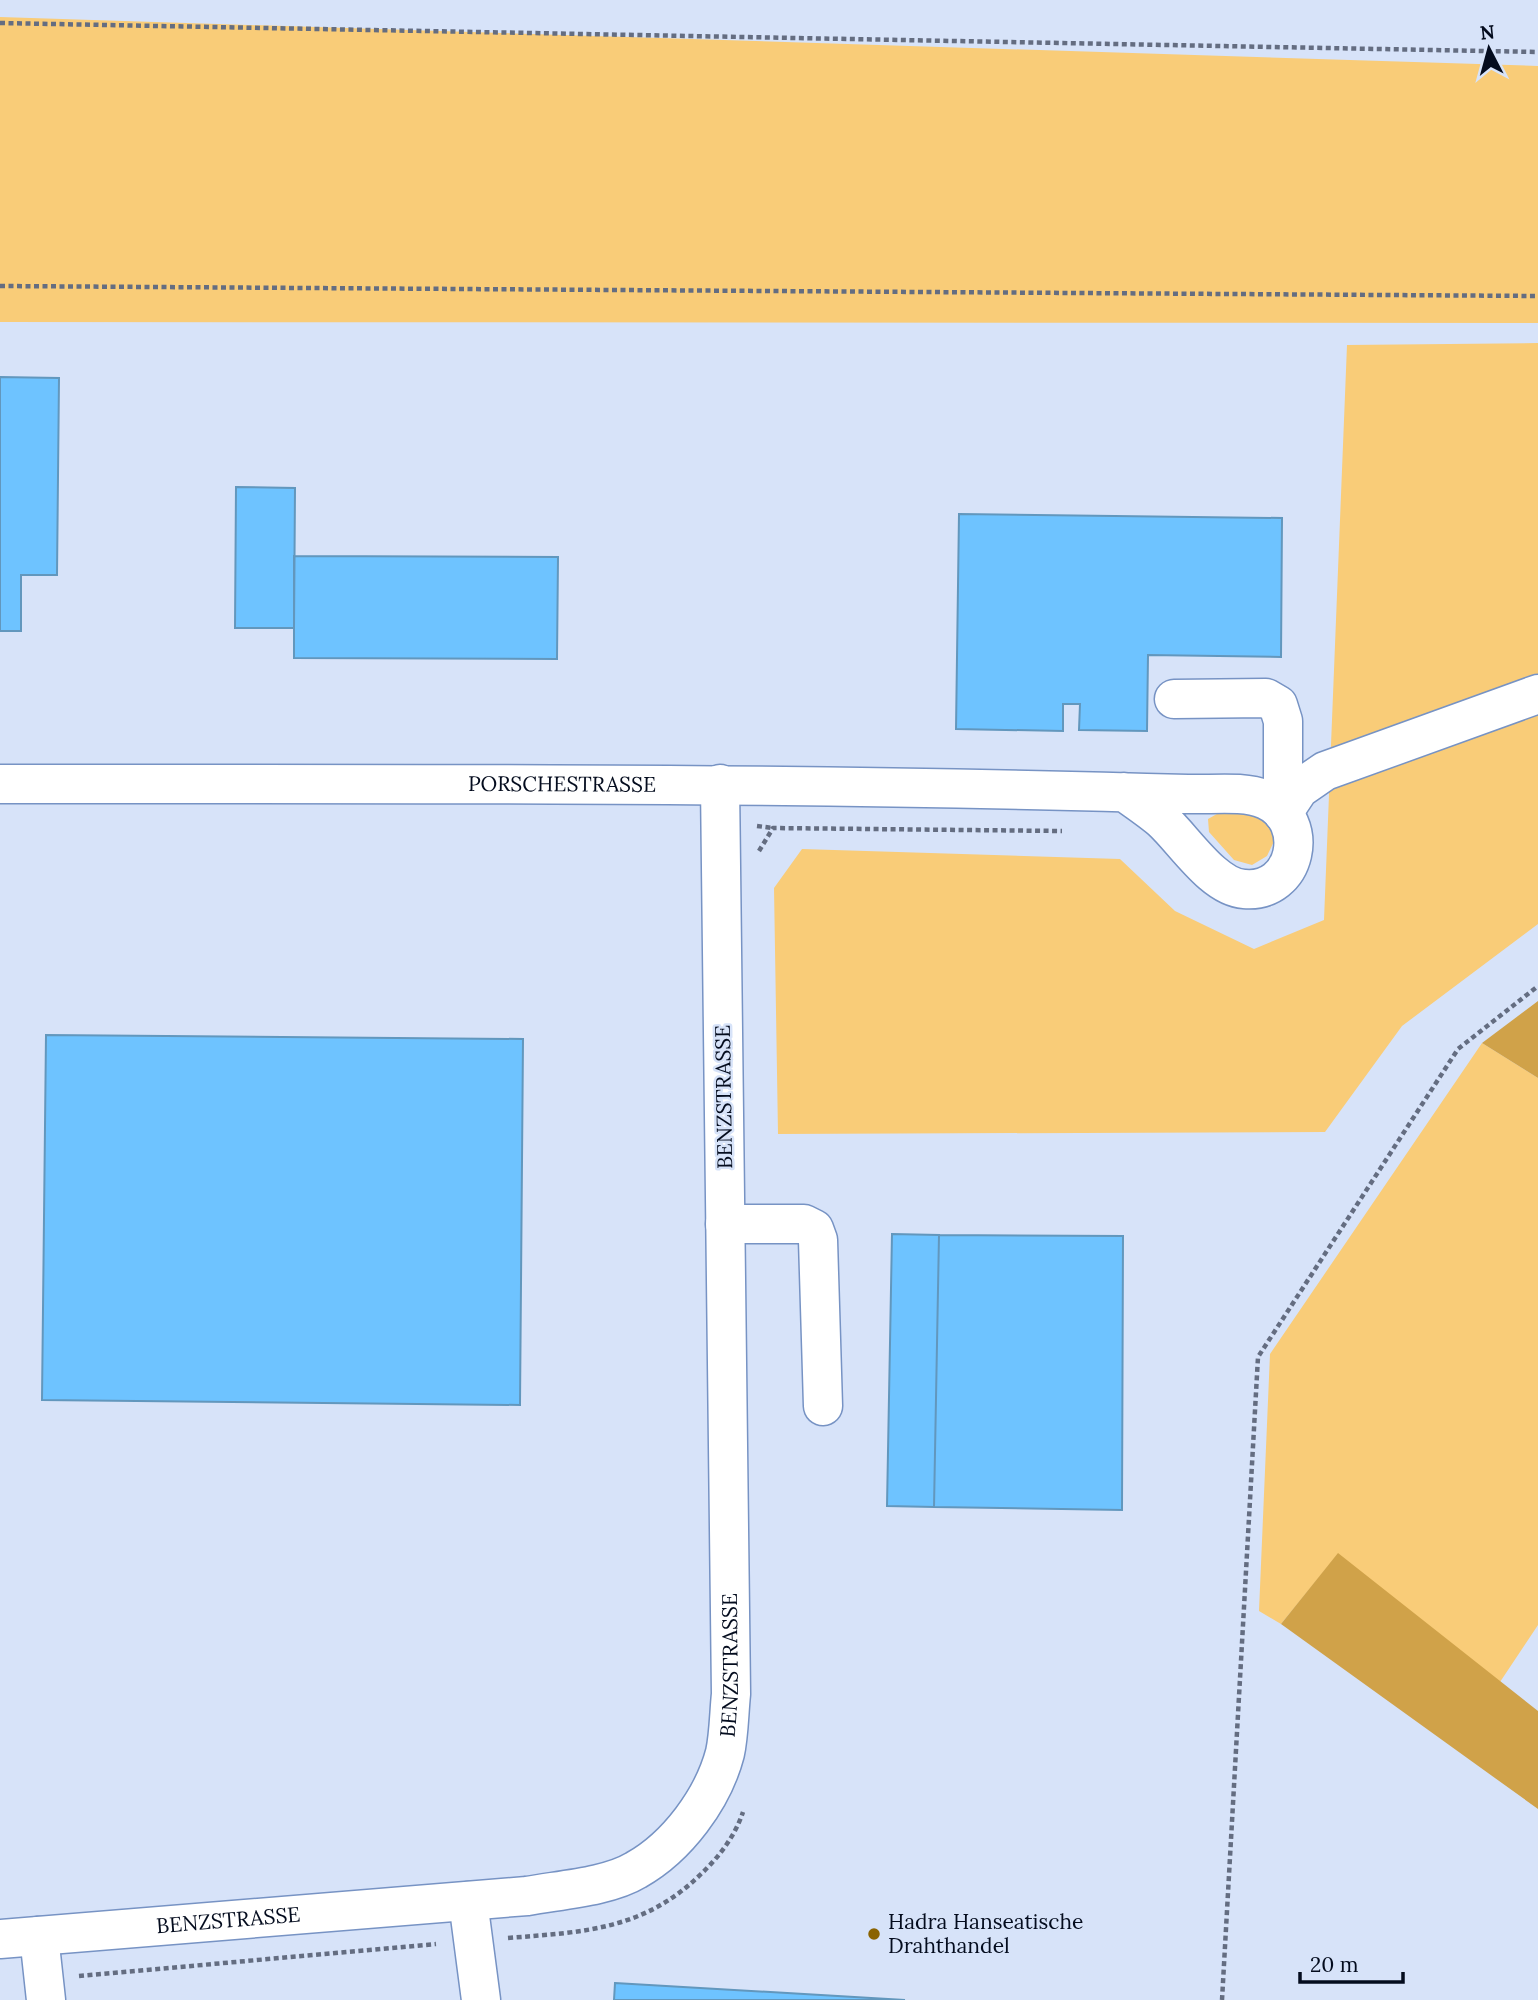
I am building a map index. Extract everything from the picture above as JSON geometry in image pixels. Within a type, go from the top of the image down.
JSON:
[{"type":"street","points":[[1283,813],[1299,789],[1325,771],[1538,694]]},
{"type":"street","points":[[1124,792],[1162,820],[1209,870],[1238,889],[1248,890],[1271,884],[1287,870],[1295,852],[1295,843],[1283,813],[1283,721],[1278,705],[1266,698],[1174,699]]},
{"type":"street","name":"PORSCHESTRASSE","points":[[0,784],[720,784],[1124,792],[1257,797],[1283,813]]},
{"type":"street","name":"BENZSTRASSE","points":[[0,1939],[468,1901],[584,1886],[635,1871],[672,1841],[703,1806],[725,1753],[731,1695],[720,784]]},
{"type":"street","points":[[725,1224],[804,1224],[814,1229],[818,1240],[823,1406]]},
{"type":"street","points":[[468,1901],[481,2000]]},
{"type":"street","points":[[39,1936],[46,2000]]},
{"type":"path","points":[[0,23],[1538,52]]},
{"type":"path","points":[[0,286],[1538,296]]},
{"type":"path","points":[[1222,2000],[1258,1357],[1458,1049],[1538,986]]},
{"type":"shaded area","points":[[0,17],[1538,66],[1538,323],[0,322]]},
{"type":"shaded area","points":[[1538,343],[1538,924],[1402,1026],[1325,1132],[778,1134],[774,888],[802,849],[1120,859],[1175,911],[1254,949],[1324,920],[1347,345]]},
{"type":"shaded area","points":[[1224,810],[1258,814],[1277,835],[1267,856],[1252,865],[1234,860],[1209,832],[1208,819]]},
{"type":"shaded area","points":[[1538,1001],[1538,1078],[1482,1043]]},
{"type":"shaded area","points":[[1482,1043],[1538,1078],[1538,1625],[1500,1682],[1338,1554],[1281,1624],[1259,1611],[1270,1354]]},
{"type":"shaded area","points":[[1338,1553],[1538,1711],[1538,1809],[1281,1624]]},
{"type":"building","points":[[0,377],[59,378],[57,575],[21,575],[21,631],[0,631]]},
{"type":"building","points":[[236,487],[295,488],[294,628],[235,628]]},
{"type":"building","points":[[959,514],[1282,518],[1281,657],[1148,655],[1147,731],[1079,730],[1080,704],[1063,704],[1063,731],[956,729]]},
{"type":"building","points":[[294,556],[558,557],[557,659],[294,658]]},
{"type":"building","points":[[46,1035],[523,1039],[520,1405],[42,1400]]},
{"type":"building","points":[[892,1234],[939,1235],[934,1507],[887,1506]]},
{"type":"building","points":[[939,1235],[1123,1236],[1122,1510],[934,1507]]},
{"type":"building","points":[[615,1983],[905,2000],[614,2000]]},
{"type":"place","name":"Hadra Hanseatische Drahthandel","points":[[874,1934]]}]
